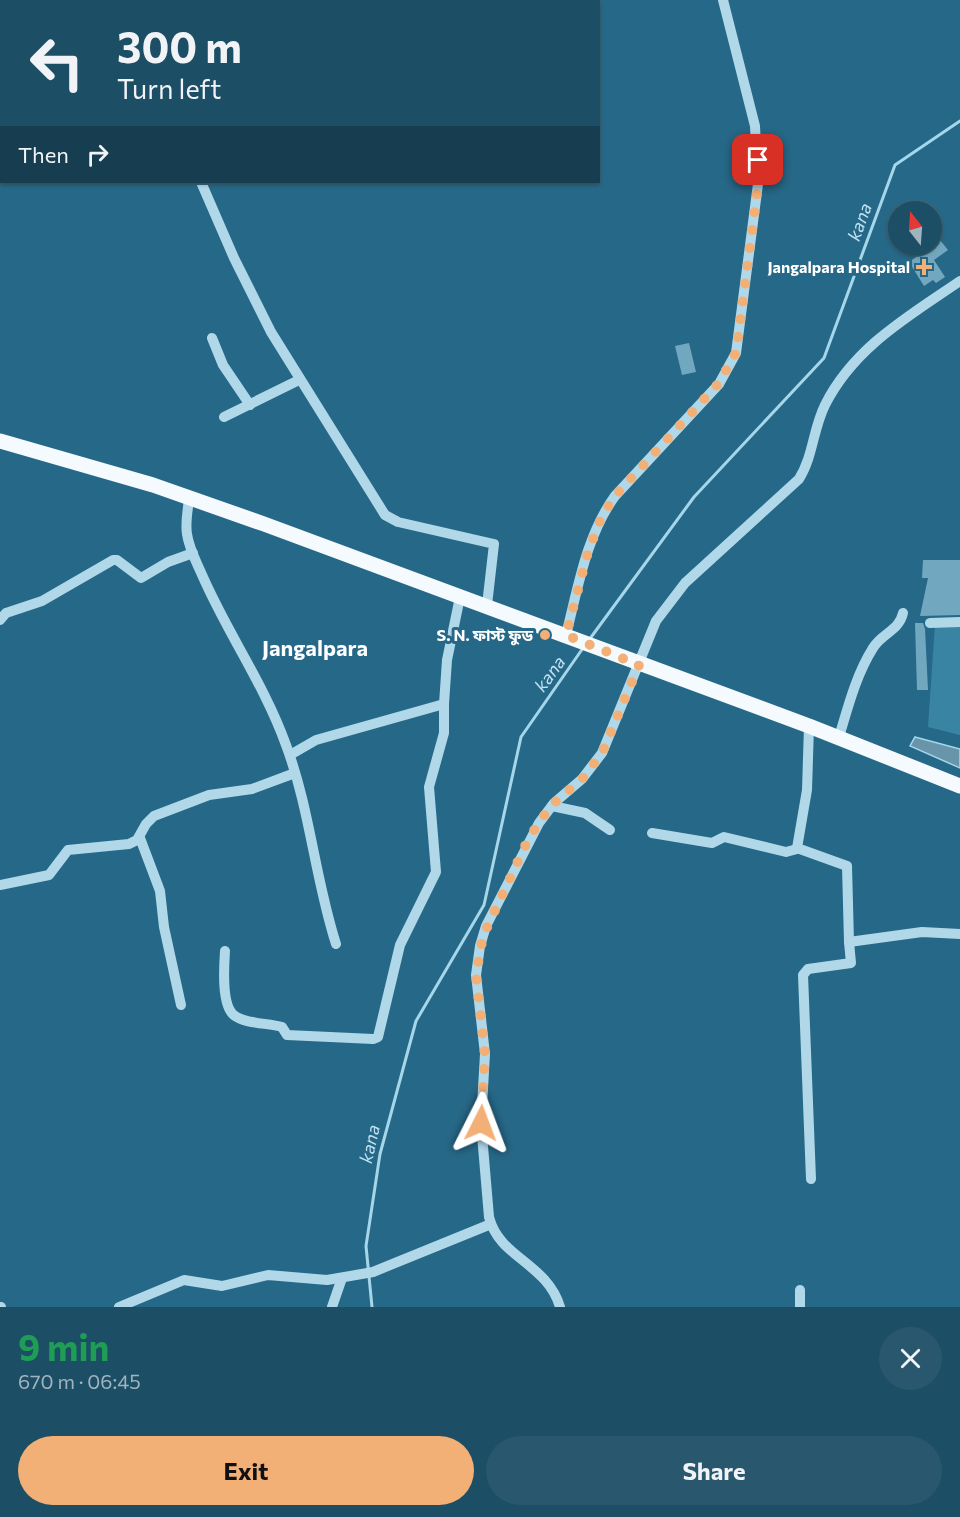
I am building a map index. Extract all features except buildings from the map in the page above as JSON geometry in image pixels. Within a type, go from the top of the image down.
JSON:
[{"type":"main road","points":[[0,441],[103,469],[488,605],[639,665],[839,737],[960,786]]},
{"type":"street","points":[[572,637],[588,552],[602,516],[615,496],[718,384],[736,353],[758,184],[758,146],[723,0]]},
{"type":"street","points":[[201,183],[244,280],[299,380],[358,467],[388,518],[404,524],[493,541],[494,558],[488,605]]},
{"type":"street","points":[[560,1307],[548,1281],[503,1243],[491,1224],[481,1123],[485,1054],[476,989],[477,962],[483,936],[526,844],[552,806],[582,779],[602,753],[639,665],[650,632],[680,588],[799,479],[809,459],[824,408],[856,361],[879,337],[960,281]]},
{"type":"street","points":[[212,338],[223,365],[250,405]]},
{"type":"street","points":[[224,417],[299,380]]},
{"type":"street","points":[[189,498],[186,525],[193,553],[222,618],[271,707],[290,755],[310,828],[321,898],[336,944]]},
{"type":"street","points":[[0,620],[4,614],[42,601],[112,560],[117,560],[142,578],[168,562],[193,553]]},
{"type":"street","points":[[225,951],[225,991],[235,1016],[282,1027],[287,1035],[373,1040],[378,1037],[400,945],[436,872],[429,788],[444,733],[447,660],[460,597]]},
{"type":"street","points":[[839,737],[869,654],[880,638],[897,627],[903,613]]},
{"type":"street","points":[[930,623],[960,622]]},
{"type":"street","points":[[290,755],[316,740],[444,704]]},
{"type":"street","points":[[797,849],[807,790],[809,726]]},
{"type":"street","points":[[0,885],[49,875],[68,850],[122,846],[140,838],[146,824],[154,816],[209,795],[252,789],[295,773]]},
{"type":"street","points":[[552,806],[585,813],[610,830]]},
{"type":"street","points":[[652,833],[712,843],[724,837],[786,852],[797,849],[843,862],[847,866],[851,963],[808,969],[803,975],[811,1179]]},
{"type":"street","points":[[140,838],[160,891],[164,927],[181,1005]]},
{"type":"street","points":[[849,942],[922,932],[960,934]]},
{"type":"street","points":[[120,1307],[184,1280],[222,1286],[268,1275],[327,1280],[373,1272],[491,1224]]},
{"type":"street","points":[[332,1307],[346,1277]]},
{"type":"street","points":[[800,1290],[800,1307]]},
{"type":"shaded area","points":[[935,624],[960,624],[960,735],[928,727]]},
{"type":"shaded area","points":[[915,737],[960,749],[960,768],[910,746]]},
{"type":"waterway","name":"kana","points":[[589,640],[694,497],[824,358],[895,165],[960,121]]},
{"type":"waterway","name":"kana","points":[[372,1307],[366,1246],[380,1154],[416,1021],[484,905],[521,737],[583,648]]},
{"type":"place","name":"Jangalpara Hospital","points":[[924,267]]},
{"type":"place","name":"S. N. ফাস্ট ফুড","points":[[545,635]]},
{"type":"district","name":"Jangalpara","points":[[315,648]]},
{"type":"route","points":[[481,1123],[485,1054],[476,975],[486,926],[539,822],[554,803],[582,779],[602,753],[639,665],[566,635],[593,534],[615,496],[708,396],[732,363],[740,334],[746,265],[758,184],[758,160]]}]
